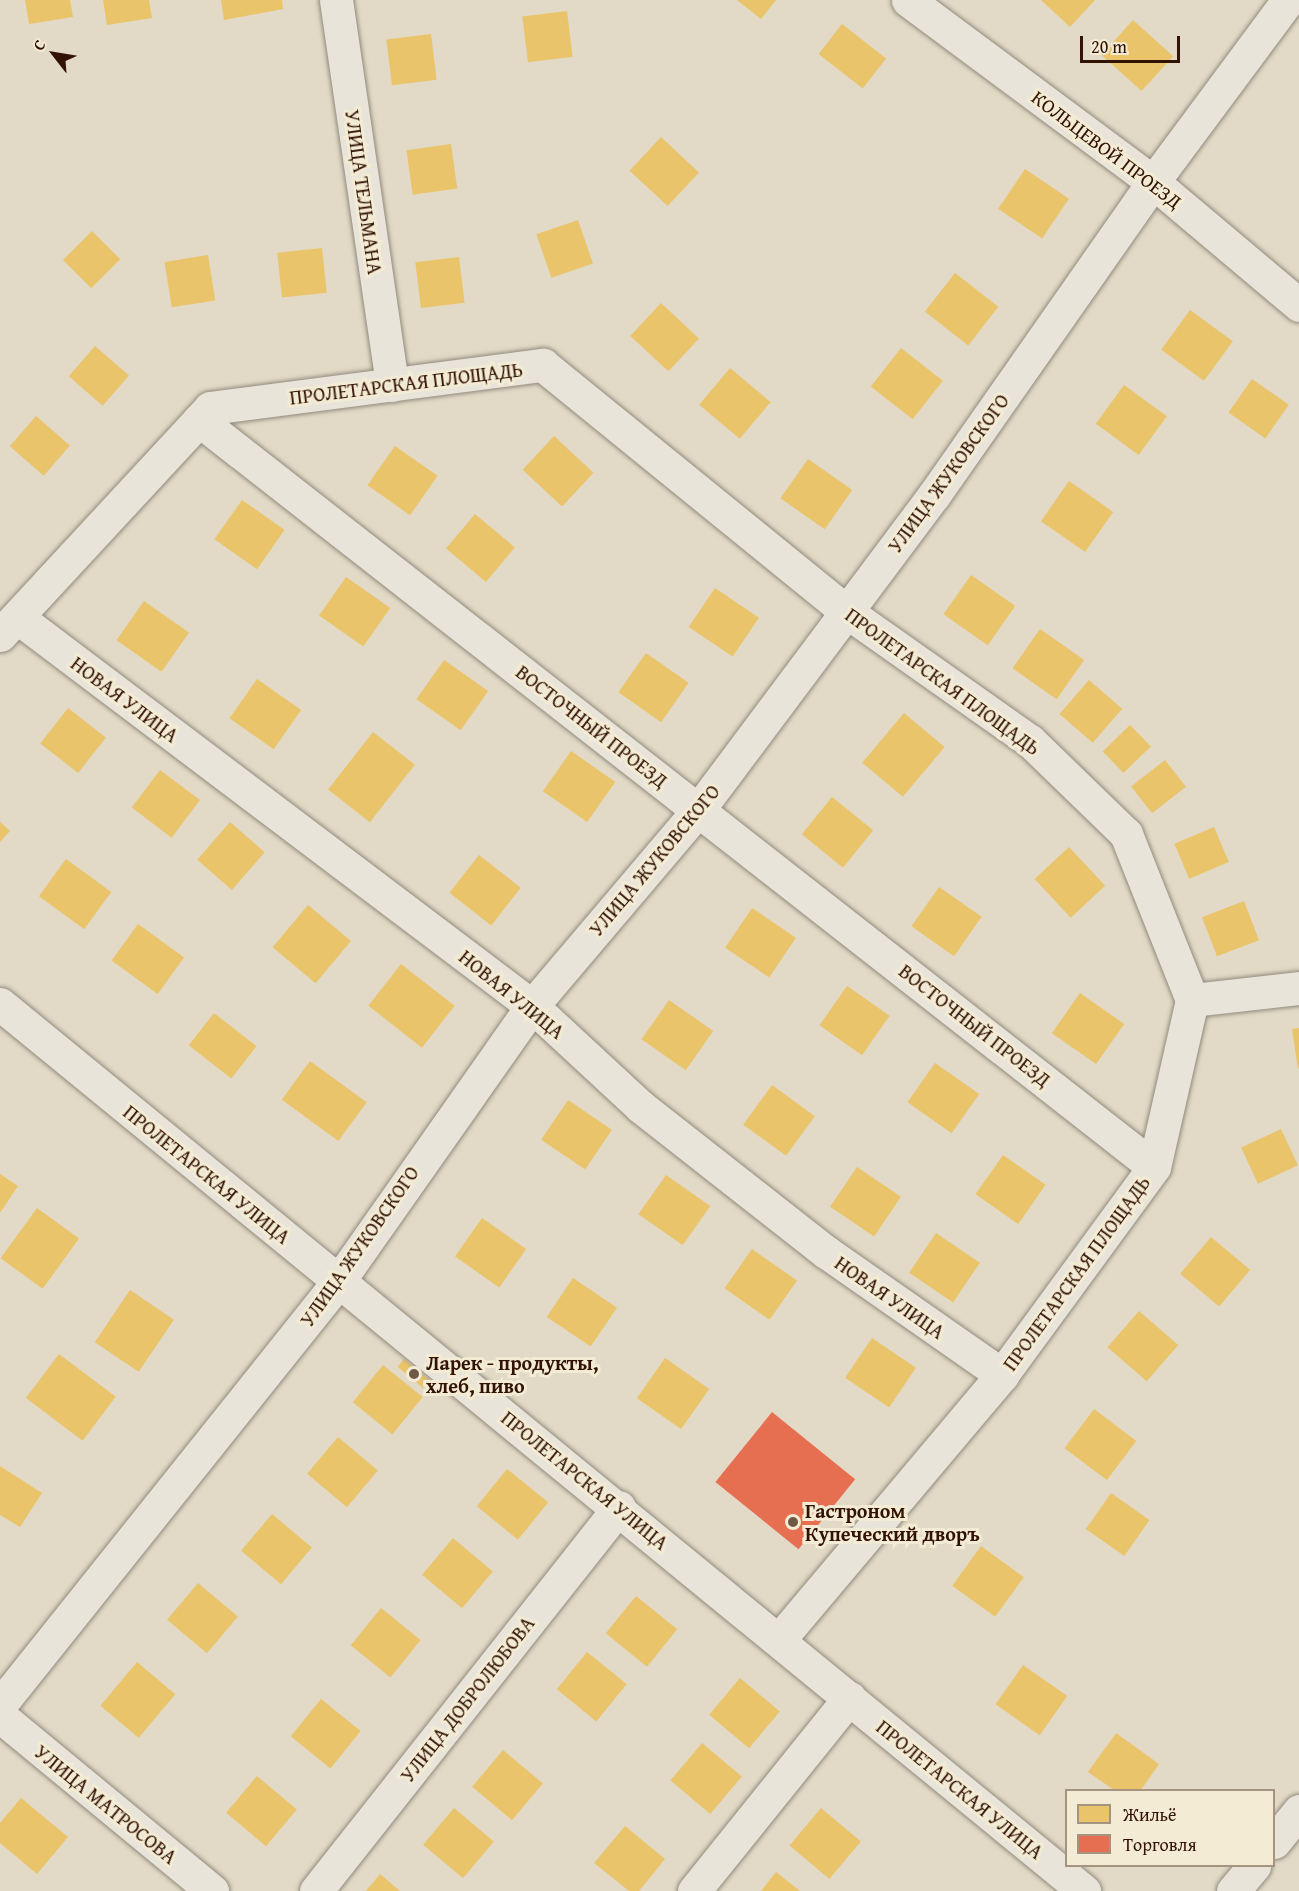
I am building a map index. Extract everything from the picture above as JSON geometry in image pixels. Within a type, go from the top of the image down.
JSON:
[{"type":"street","name":"УЛИЦА ТЕЛЬМАНА","points":[[336,0],[392,385]]},
{"type":"street","name":"КОЛЬЦЕВОЙ ПРОЕЗД","points":[[908,0],[1153,182],[1299,305]]},
{"type":"street","name":"УЛИЦА ЖУКОВСКОГО","points":[[0,1705],[339,1282],[532,1006],[699,809],[934,495],[1153,182],[1288,0]]},
{"type":"street","name":"ПРОЛЕТАРСКАЯ ПЛОЩАДЬ","points":[[9,626],[210,408],[543,365],[847,612],[1030,741],[1126,834],[1192,1000],[1154,1167],[1002,1375],[780,1639]]},
{"type":"street","name":"ВОСТОЧНЫЙ ПРОЕЗД","points":[[199,420],[1154,1167]]},
{"type":"street","name":"НОВАЯ УЛИЦА","points":[[9,626],[532,1006],[641,1107],[826,1252],[1002,1375]]},
{"type":"street","points":[[1192,1000],[1299,988]]},
{"type":"street","name":"ПРОЛЕТАРСКАЯ УЛИЦА","points":[[0,1005],[619,1507],[1084,1891]]},
{"type":"street","name":"УЛИЦА ДОБРОЛЮБОВА","points":[[316,1891],[619,1507]]},
{"type":"street","points":[[694,1891],[849,1698]]},
{"type":"street","name":"УЛИЦА МАТРОСОВА","points":[[0,1716],[213,1891]]},
{"type":"street","points":[[1275,1841],[1299,1811]]},
{"type":"street","points":[[1233,1891],[1253,1867]]},
{"type":"building: Жильё","points":[[25,0],[70,0],[73,17],[29,24]]},
{"type":"building: Жильё","points":[[103,0],[149,0],[152,18],[107,25]]},
{"type":"building: Жильё","points":[[221,0],[282,0],[283,9],[224,20]]},
{"type":"building: Жильё","points":[[737,0],[776,0],[761,19]]},
{"type":"building: Жильё","points":[[1041,0],[1095,0],[1070,27]]},
{"type":"building: Жильё","points":[[567,11],[573,57],[528,62],[522,16]]},
{"type":"building: Жильё","points":[[1133,20],[1173,56],[1142,91],[1102,55]]},
{"type":"building: Жильё","points":[[842,24],[886,58],[863,88],[819,54]]},
{"type":"building: Жильё","points":[[431,34],[437,80],[392,85],[386,39]]},
{"type":"building: Жильё","points":[[661,137],[699,172],[668,206],[630,171]]},
{"type":"building: Жильё","points":[[451,144],[457,189],[413,195],[406,150]]},
{"type":"building: Жильё","points":[[1025,169],[1069,199],[1042,238],[998,209]]},
{"type":"building: Жильё","points":[[578,220],[593,263],[551,278],[536,234]]},
{"type":"building: Жильё","points":[[92,231],[120,259],[91,288],[63,260]]},
{"type":"building: Жильё","points":[[322,248],[327,293],[282,297],[277,253]]},
{"type":"building: Жильё","points":[[208,255],[215,300],[172,307],[165,262]]},
{"type":"building: Жильё","points":[[459,257],[465,303],[421,308],[415,262]]},
{"type":"building: Жильё","points":[[955,273],[998,307],[968,345],[925,312]]},
{"type":"building: Жильё","points":[[661,303],[699,338],[668,371],[630,336]]},
{"type":"building: Жильё","points":[[1190,310],[1233,341],[1204,381],[1161,350]]},
{"type":"building: Жильё","points":[[95,346],[129,376],[103,406],[69,376]]},
{"type":"building: Жильё","points":[[901,348],[943,381],[913,419],[871,387]]},
{"type":"building: Жильё","points":[[730,368],[771,402],[740,439],[699,405]]},
{"type":"building: Жильё","points":[[1252,379],[1289,405],[1265,438],[1228,413]]},
{"type":"building: Жильё","points":[[1124,385],[1167,416],[1139,455],[1096,424]]},
{"type":"building: Жильё","points":[[36,416],[70,446],[44,476],[10,446]]},
{"type":"building: Жильё","points":[[554,436],[593,473],[562,506],[523,470]]},
{"type":"building: Жильё","points":[[395,446],[438,476],[410,515],[367,485]]},
{"type":"building: Жильё","points":[[808,459],[852,490],[825,529],[780,498]]},
{"type":"building: Жильё","points":[[1069,481],[1113,512],[1085,552],[1041,521]]},
{"type":"building: Жильё","points":[[242,500],[285,530],[257,569],[214,539]]},
{"type":"building: Жильё","points":[[475,514],[515,547],[486,582],[446,548]]},
{"type":"building: Жильё","points":[[971,575],[1015,606],[988,645],[943,614]]},
{"type":"building: Жильё","points":[[346,577],[390,608],[363,646],[319,616]]},
{"type":"building: Жильё","points":[[715,588],[759,618],[733,657],[689,627]]},
{"type":"building: Жильё","points":[[144,601],[189,633],[162,672],[116,640]]},
{"type":"building: Жильё","points":[[1040,629],[1084,660],[1057,699],[1012,668]]},
{"type":"building: Жильё","points":[[646,653],[689,683],[661,722],[618,692]]},
{"type":"building: Жильё","points":[[444,660],[488,691],[461,730],[416,699]]},
{"type":"building: Жильё","points":[[257,679],[301,710],[274,749],[229,718]]},
{"type":"building: Жильё","points":[[1089,680],[1122,709],[1093,743],[1059,714]]},
{"type":"building: Жильё","points":[[68,708],[106,738],[78,773],[40,743]]},
{"type":"building: Жильё","points":[[904,713],[945,747],[903,797],[862,763]]},
{"type":"building: Жильё","points":[[1130,725],[1151,747],[1124,773],[1103,751]]},
{"type":"building: Жильё","points":[[373,732],[415,765],[370,822],[328,790]]},
{"type":"building: Жильё","points":[[571,751],[615,782],[587,822],[543,791]]},
{"type":"building: Жильё","points":[[1165,760],[1186,787],[1152,813],[1131,786]]},
{"type":"building: Жильё","points":[[160,770],[200,800],[172,838],[132,808]]},
{"type":"building: Жильё","points":[[832,797],[873,830],[843,868],[802,834]]},
{"type":"building: Жильё","points":[[0,822],[10,831],[0,842]]},
{"type":"building: Жильё","points":[[230,822],[265,852],[232,890],[197,860]]},
{"type":"building: Жильё","points":[[1214,827],[1229,862],[1189,879],[1174,844]]},
{"type":"building: Жильё","points":[[1069,847],[1105,886],[1071,918],[1035,879]]},
{"type":"building: Жильё","points":[[479,855],[521,888],[491,925],[449,893]]},
{"type":"building: Жильё","points":[[66,859],[111,892],[84,929],[39,896]]},
{"type":"building: Жильё","points":[[939,887],[982,917],[954,956],[911,926]]},
{"type":"building: Жильё","points":[[1244,901],[1259,940],[1217,956],[1202,917]]},
{"type":"building: Жильё","points":[[308,905],[351,941],[316,983],[273,947]]},
{"type":"building: Жильё","points":[[752,908],[796,938],[769,977],[725,948]]},
{"type":"building: Жильё","points":[[138,924],[184,958],[158,994],[112,960]]},
{"type":"building: Жильё","points":[[401,964],[455,1006],[422,1048],[368,1006]]},
{"type":"building: Жильё","points":[[847,986],[890,1016],[862,1055],[819,1025]]},
{"type":"building: Жильё","points":[[1080,993],[1124,1024],[1096,1064],[1052,1033]]},
{"type":"building: Жильё","points":[[669,1000],[713,1031],[686,1070],[641,1039]]},
{"type":"building: Жильё","points":[[214,1013],[257,1046],[231,1079],[189,1045]]},
{"type":"building: Жильё","points":[[1299,1028],[1299,1068],[1298,1069],[1292,1029]]},
{"type":"building: Жильё","points":[[310,1061],[367,1102],[338,1141],[282,1100]]},
{"type":"building: Жильё","points":[[935,1063],[979,1094],[952,1133],[907,1102]]},
{"type":"building: Жильё","points":[[772,1085],[815,1116],[786,1156],[743,1125]]},
{"type":"building: Жильё","points":[[568,1100],[612,1130],[585,1169],[541,1140]]},
{"type":"building: Жильё","points":[[1281,1129],[1298,1165],[1258,1184],[1241,1148]]},
{"type":"building: Жильё","points":[[1003,1155],[1046,1185],[1018,1224],[975,1194]]},
{"type":"building: Жильё","points":[[857,1167],[901,1197],[874,1236],[830,1207]]},
{"type":"building: Жильё","points":[[0,1174],[18,1186],[0,1213]]},
{"type":"building: Жильё","points":[[666,1175],[710,1206],[683,1245],[638,1214]]},
{"type":"building: Жильё","points":[[37,1208],[79,1239],[43,1289],[1,1258]]},
{"type":"building: Жильё","points":[[482,1218],[526,1249],[499,1287],[455,1257]]},
{"type":"building: Жильё","points":[[936,1233],[980,1263],[953,1302],[909,1273]]},
{"type":"building: Жильё","points":[[1211,1237],[1250,1270],[1219,1307],[1180,1274]]},
{"type":"building: Жильё","points":[[752,1249],[797,1281],[770,1320],[724,1288]]},
{"type":"building: Жильё","points":[[573,1278],[617,1308],[591,1347],[547,1317]]},
{"type":"building: Жильё","points":[[130,1290],[174,1320],[139,1372],[95,1342]]},
{"type":"building: Жильё","points":[[1139,1311],[1178,1345],[1147,1381],[1108,1347]]},
{"type":"building: Жильё","points":[[872,1338],[916,1368],[889,1407],[845,1378]]},
{"type":"building: Жильё","points":[[59,1354],[116,1397],[83,1441],[26,1398]]},
{"type":"building: Жильё","points":[[665,1358],[709,1389],[681,1429],[637,1398]]},
{"type":"building: Жильё","name":"Ларек - продукты, хлеб, пиво","points":[[404,1359],[430,1381],[424,1389],[398,1367]]},
{"type":"building: Жильё","points":[[383,1365],[423,1397],[392,1434],[353,1402]]},
{"type":"building: Жильё","points":[[1094,1409],[1136,1441],[1107,1480],[1065,1448]]},
{"type":"building: Жильё","points":[[338,1437],[378,1470],[347,1507],[307,1474]]},
{"type":"building: Жильё","points":[[0,1466],[42,1493],[20,1527],[0,1515]]},
{"type":"building: Жильё","points":[[507,1469],[548,1502],[518,1540],[477,1506]]},
{"type":"building: Жильё","points":[[1111,1493],[1150,1520],[1124,1556],[1086,1529]]},
{"type":"building: Жильё","points":[[272,1514],[312,1547],[281,1584],[241,1551]]},
{"type":"building: Жильё","points":[[453,1538],[493,1571],[462,1608],[422,1575]]},
{"type":"building: Жильё","points":[[981,1546],[1024,1577],[995,1617],[952,1586]]},
{"type":"building: Жильё","points":[[198,1583],[238,1616],[207,1653],[167,1620]]},
{"type":"building: Жильё","points":[[636,1596],[677,1629],[647,1667],[606,1633]]},
{"type":"building: Жильё","points":[[381,1608],[421,1640],[390,1677],[351,1645]]},
{"type":"building: Жильё","points":[[587,1652],[627,1684],[596,1721],[557,1689]]},
{"type":"building: Жильё","points":[[137,1662],[175,1694],[139,1738],[100,1706]]},
{"type":"building: Жильё","points":[[1023,1665],[1067,1696],[1040,1735],[995,1704]]},
{"type":"building: Жильё","points":[[740,1678],[780,1711],[749,1748],[709,1715]]},
{"type":"building: Жильё","points":[[321,1699],[361,1731],[330,1768],[291,1736]]},
{"type":"building: Жильё","points":[[1116,1733],[1159,1764],[1142,1789],[1113,1789],[1088,1772]]},
{"type":"building: Жильё","points":[[702,1743],[742,1776],[710,1814],[671,1781]]},
{"type":"building: Жильё","points":[[503,1750],[543,1783],[512,1820],[472,1787]]},
{"type":"building: Жильё","points":[[257,1776],[297,1809],[266,1846],[226,1813]]},
{"type":"building: Жильё","points":[[21,1798],[68,1837],[37,1874],[0,1843],[0,1823]]},
{"type":"building: Жильё","points":[[454,1808],[494,1841],[463,1878],[423,1845]]},
{"type":"building: Жильё","points":[[821,1808],[861,1841],[829,1879],[790,1846]]},
{"type":"building: Жильё","points":[[625,1826],[665,1859],[639,1891],[629,1891],[594,1863]]},
{"type":"building: Жильё","points":[[776,1872],[800,1891],[761,1891]]},
{"type":"building: Жильё","points":[[380,1874],[400,1891],[366,1891]]},
{"type":"building: Торговля","points":[[772,1412],[855,1479],[799,1549],[715,1482]]},
{"type":"place","name":"Ларек - продукты, хлеб, пиво","points":[[414,1374]]},
{"type":"place","name":"Гастроном Купеческий дворъ","points":[[793,1522]]}]
